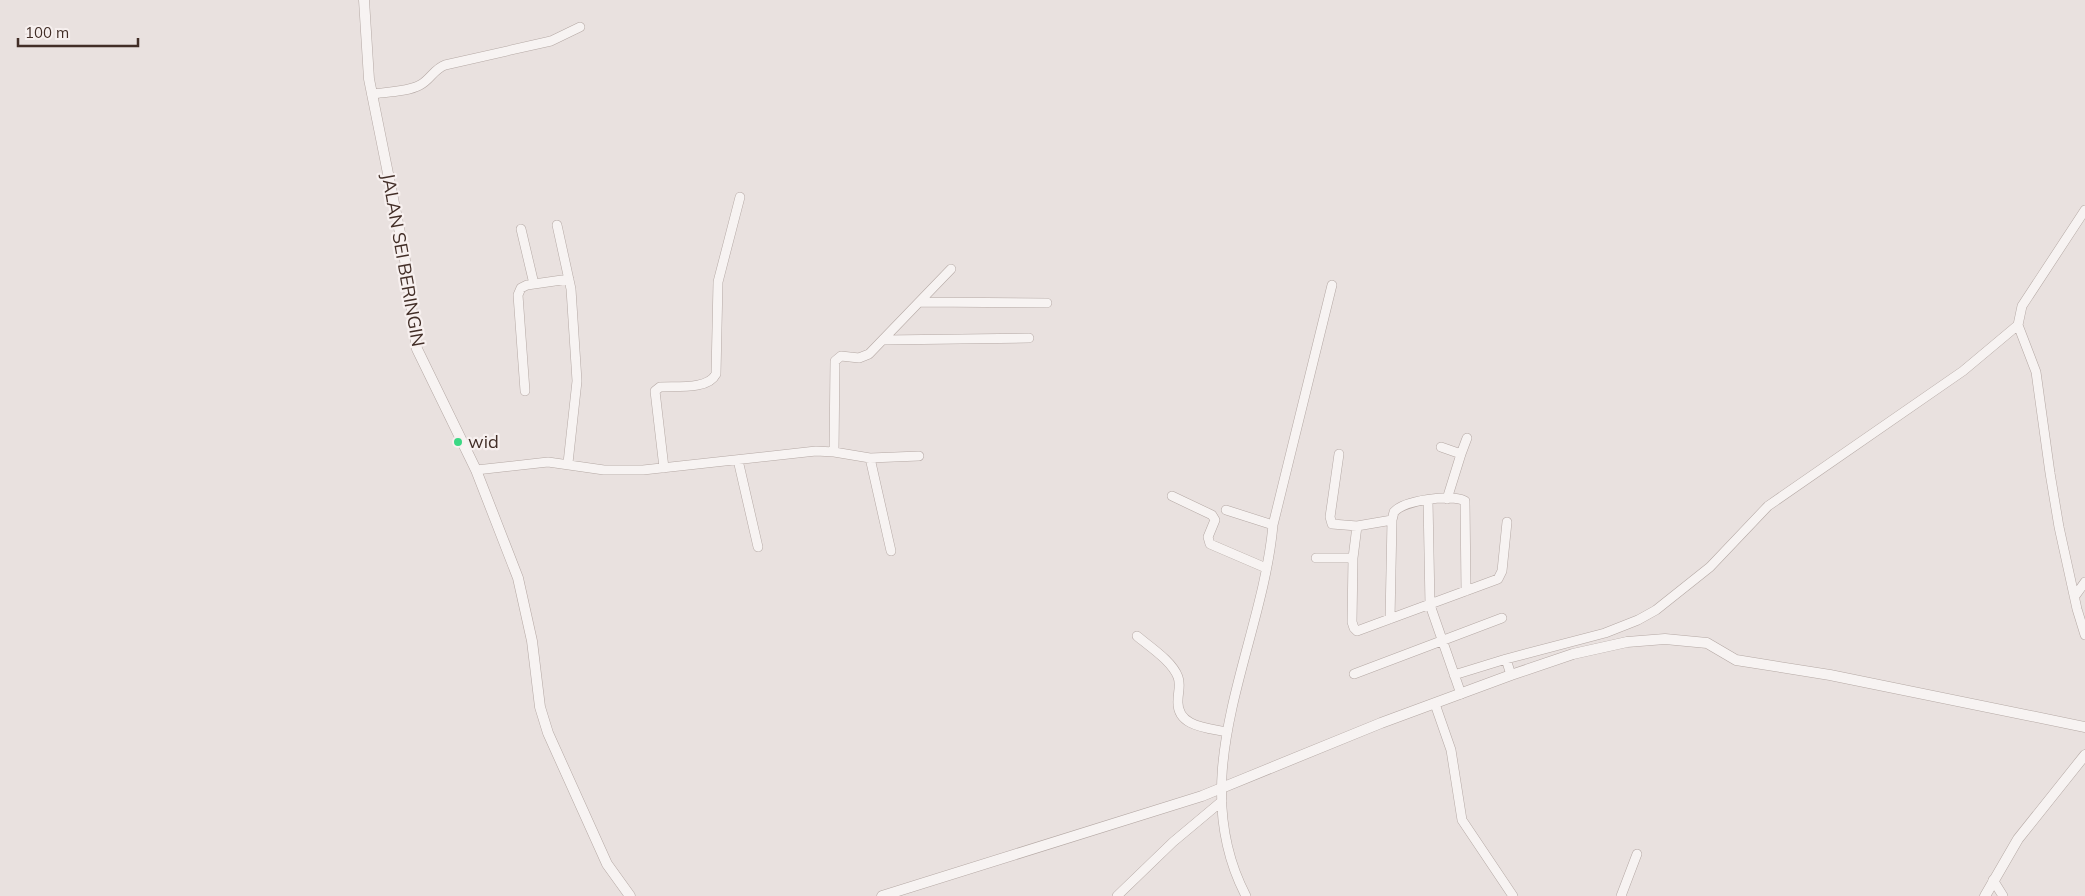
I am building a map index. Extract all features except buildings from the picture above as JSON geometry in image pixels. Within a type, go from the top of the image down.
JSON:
[{"type":"street","name":"JALAN SEI BERINGIN","points":[[364,0],[367,65],[404,253],[417,349],[476,470],[502,533],[524,598],[532,641],[540,707],[548,733],[607,864],[630,896]]},
{"type":"street","points":[[372,94],[417,87],[426,81],[434,71],[445,65],[550,41],[580,26]]},
{"type":"street","points":[[664,468],[655,391],[660,387],[702,384],[710,381],[716,374],[718,282],[740,197]]},
{"type":"street","points":[[2085,210],[2022,306],[2018,325],[2038,379],[2050,473],[2074,596],[2085,635]]},
{"type":"street","points":[[557,225],[569,279],[577,381],[568,464]]},
{"type":"street","points":[[521,229],[534,284]]},
{"type":"street","points":[[834,452],[835,362],[841,356],[866,356],[884,340],[951,270]]},
{"type":"street","points":[[525,390],[518,295],[521,288],[534,284],[569,279]]},
{"type":"street","points":[[1246,896],[1230,861],[1225,843],[1222,801],[1232,698],[1266,568],[1272,525],[1332,285]]},
{"type":"street","points":[[920,302],[1048,303]]},
{"type":"street","points":[[1454,675],[1605,633],[1638,620],[1656,610],[1710,567],[1768,506],[1956,376],[2018,325]]},
{"type":"street","points":[[884,340],[1029,338]]},
{"type":"street","points":[[1447,499],[1460,454],[1468,438]]},
{"type":"street","points":[[1441,447],[1460,454]]},
{"type":"street","points":[[476,470],[534,462],[622,471],[816,451],[870,458],[920,456]]},
{"type":"street","points":[[1339,454],[1330,521],[1336,525],[1357,526],[1392,520]]},
{"type":"street","points":[[870,458],[891,551]]},
{"type":"street","points":[[738,460],[758,547]]},
{"type":"street","points":[[1172,496],[1212,515],[1214,520],[1208,537],[1210,544],[1266,568]]},
{"type":"street","points":[[1428,500],[1430,605],[1460,694]]},
{"type":"street","points":[[1390,619],[1392,520],[1398,508],[1428,500],[1463,500],[1466,503],[1466,591]]},
{"type":"street","points":[[1226,510],[1272,525]]},
{"type":"street","points":[[1357,526],[1354,558],[1354,628],[1362,630],[1501,576],[1507,522]]},
{"type":"street","points":[[1316,558],[1354,558]]},
{"type":"street","points":[[2074,596],[2085,582]]},
{"type":"street","points":[[1354,674],[1502,618]]},
{"type":"street","points":[[1137,636],[1168,664],[1178,676],[1180,684],[1178,708],[1183,718],[1189,723],[1228,732]]},
{"type":"street","points":[[882,896],[1222,789],[1322,746],[1511,675],[1573,654],[1654,639],[1708,643],[1736,660],[1830,675],[2085,727]]},
{"type":"street","points":[[1506,659],[1511,675]]},
{"type":"street","points":[[1435,704],[1451,750],[1462,820],[1514,896]]},
{"type":"street","points":[[1985,896],[2018,840],[2085,755]]},
{"type":"street","points":[[1117,896],[1173,842],[1222,801]]},
{"type":"street","points":[[1621,896],[1637,854]]},
{"type":"street","points":[[1993,880],[2003,896]]},
{"type":"place","name":"wid","points":[[458,442]]}]
